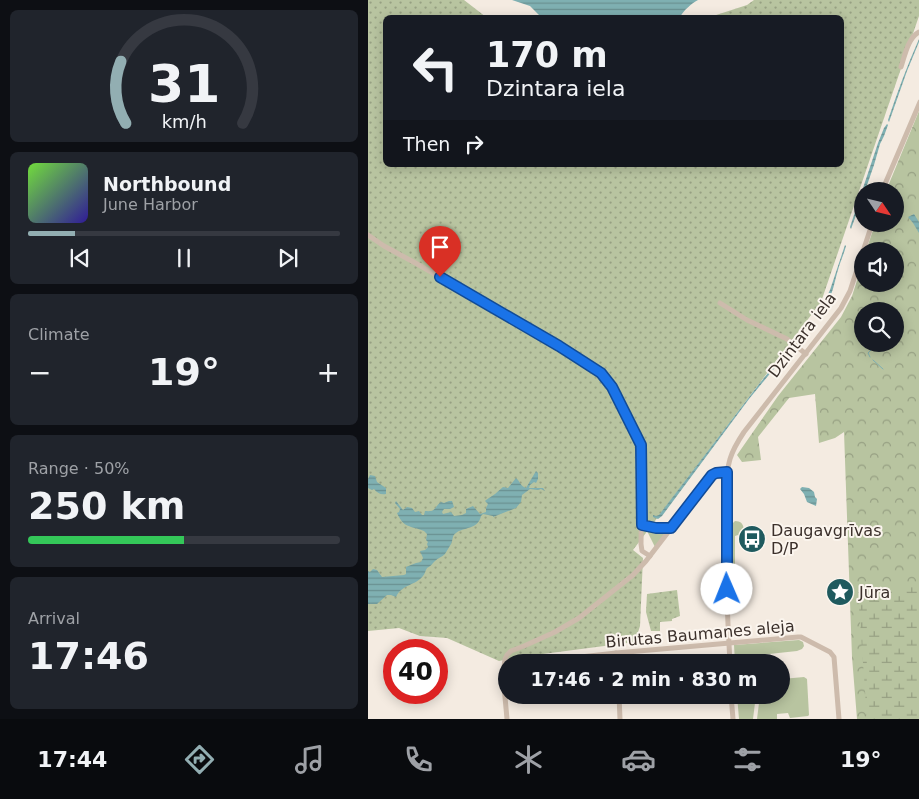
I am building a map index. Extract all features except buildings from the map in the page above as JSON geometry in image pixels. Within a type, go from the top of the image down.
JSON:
[{"type":"street","points":[[901,67],[910,41],[919,32]]},
{"type":"street","points":[[886,182],[920,102]]},
{"type":"street","name":"Dzintara iela","points":[[729,654],[726,550],[727,472],[729,460],[744,432],[841,308],[850,291],[869,232]]},
{"type":"street","points":[[368,235],[559,346],[601,373],[612,387],[641,445],[642,551],[650,556]]},
{"type":"street","points":[[720,303],[747,320],[787,339],[806,354]]},
{"type":"street","points":[[508,654],[510,651],[555,632],[579,618],[626,580],[646,561],[712,475],[727,472]]},
{"type":"street","points":[[642,525],[656,528],[671,528]]},
{"type":"street","name":"Birutas Baumanes aleja","points":[[607,654],[798,637],[830,652],[834,657],[839,719]]},
{"type":"street","points":[[506,704],[507,719]]},
{"type":"street","points":[[619,704],[620,719]]},
{"type":"street","points":[[732,704],[733,719]]},
{"type":"green space","points":[[368,0],[464,0],[483,15],[383,15],[383,167],[844,167],[844,15],[716,15],[747,5],[754,0],[919,0],[919,16],[862,182],[854,182],[854,206],[821,302],[633,550],[643,558],[640,626],[635,642],[543,654],[498,654],[498,661],[447,638],[420,636],[399,628],[368,631]]},
{"type":"green space","points":[[919,111],[919,719],[857,719],[852,657],[844,432],[835,438],[819,443],[815,394],[789,398],[758,437],[761,460],[742,462],[737,455],[778,396],[841,317],[854,290],[854,292],[904,292],[904,242],[869,242],[872,232],[904,232],[904,182],[890,182]]},
{"type":"green space","points":[[735,521],[739,521],[743,525],[744,541],[738,535],[735,536],[735,582],[744,587],[748,595],[743,602],[735,605],[731,599],[730,526]]},
{"type":"green space","points":[[758,530],[761,532],[762,540],[754,548],[754,535]]},
{"type":"green space","points":[[647,531],[666,532],[655,547]]},
{"type":"green space","points":[[919,584],[919,719],[867,719],[858,592]]},
{"type":"green space","points":[[677,590],[680,616],[672,619],[672,621],[660,622],[660,631],[651,631],[646,612],[647,594]]},
{"type":"green space","points":[[799,640],[803,642],[804,646],[797,651],[768,654],[735,654],[734,645]]},
{"type":"green space","points":[[804,677],[807,679],[809,715],[790,718],[788,713],[777,714],[777,719],[757,719],[759,704],[790,704],[790,678]]},
{"type":"green space","points":[[738,704],[755,704],[753,719],[739,719]]},
{"type":"shaded area","points":[[839,589],[839,599],[835,600],[828,594],[827,590]]},
{"type":"water","points":[[512,0],[698,0],[688,7],[682,15],[539,15],[530,6]]},
{"type":"water","points":[[919,39],[889,122],[888,120],[910,59]]},
{"type":"water","points":[[888,125],[868,182],[865,182],[878,143],[884,128]]},
{"type":"water","points":[[914,214],[919,222],[919,233],[908,217]]},
{"type":"water","points":[[854,215],[851,229],[850,227]]},
{"type":"water","points":[[845,245],[831,295],[822,307],[830,290]]},
{"type":"water","points":[[791,345],[792,347],[749,399],[662,516],[658,519],[653,517],[653,515],[659,515],[759,384]]},
{"type":"water","points":[[536,471],[538,479],[529,488],[543,488],[545,491],[530,489],[522,495],[521,502],[516,508],[493,517],[483,514],[477,524],[459,531],[453,536],[445,554],[427,568],[420,579],[402,590],[396,597],[387,595],[377,604],[368,604],[368,571],[377,570],[382,577],[404,575],[406,574],[406,567],[421,562],[423,558],[420,551],[428,547],[427,534],[424,531],[402,522],[397,513],[400,509],[395,503],[396,501],[403,510],[407,507],[412,508],[415,512],[419,511],[422,515],[424,515],[425,511],[433,510],[441,502],[449,501],[452,501],[454,507],[444,509],[443,514],[451,512],[454,516],[462,515],[466,513],[466,509],[473,506],[480,514],[486,512],[488,504],[486,500],[503,487],[508,488],[516,478],[526,488]]},
{"type":"water","points":[[370,475],[375,476],[377,482],[386,488],[386,494],[378,493],[374,489],[368,488]]},
{"type":"water","points":[[802,487],[809,488],[814,492],[817,499],[816,506],[807,502],[800,489]]},
{"type":"waterway","points":[[869,352],[870,357]]},
{"type":"waterway","points":[[873,360],[883,369]]},
{"type":"place","name":"Daugavgrīvas D/P","points":[[752,539]]},
{"type":"place","name":"Jūra","points":[[840,592]]},
{"type":"route","points":[[440,277],[559,346],[601,373],[612,387],[641,445],[642,525],[656,528],[671,528],[712,475],[727,472],[727,589]]}]
